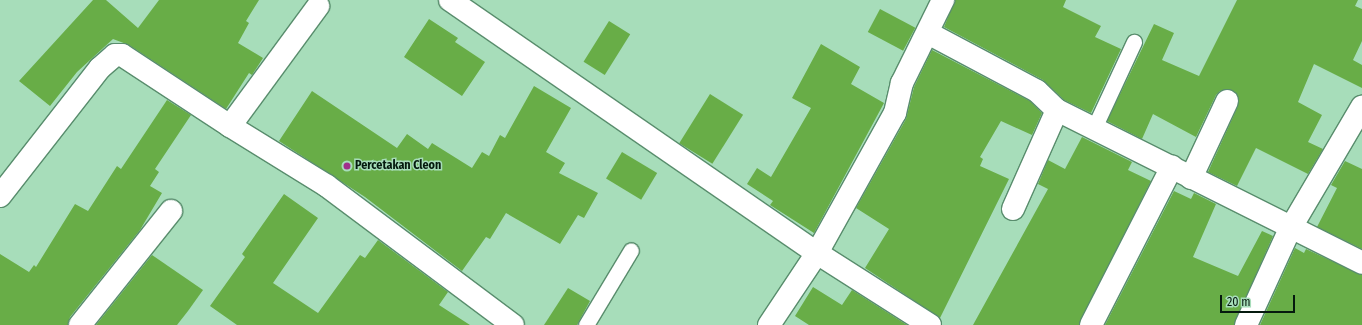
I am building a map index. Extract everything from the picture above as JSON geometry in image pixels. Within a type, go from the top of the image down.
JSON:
[{"type":"street","points":[[450,0],[817,253],[930,325]]},
{"type":"street","points":[[769,325],[817,253],[895,113],[902,83],[943,0]]},
{"type":"street","points":[[230,126],[318,6]]},
{"type":"street","points":[[928,33],[1037,91],[1057,110],[1172,167],[1290,229],[1362,263]]},
{"type":"street","points":[[0,196],[100,68],[115,55],[128,57],[230,126],[327,186],[503,323]]},
{"type":"street","points":[[1192,178],[1227,100]]},
{"type":"street","points":[[1246,325],[1290,229],[1362,107]]},
{"type":"street","points":[[1014,209],[1057,110]]},
{"type":"street","points":[[1091,325],[1172,167]]},
{"type":"street","points":[[80,325],[171,211]]},
{"type":"lane","points":[[1094,128],[1134,42]]},
{"type":"lane","points":[[586,325],[631,250]]},
{"type":"building","points":[[93,0],[106,0],[138,28],[159,0],[259,0],[246,21],[249,23],[238,43],[263,58],[252,75],[249,73],[226,109],[129,45],[113,39],[77,72],[50,106],[19,81]]},
{"type":"building","points":[[955,0],[1066,0],[1063,7],[1101,26],[1095,37],[1121,49],[1091,113],[1064,100],[1043,80],[944,27]]},
{"type":"building","points":[[1237,0],[1358,0],[1355,6],[1362,9],[1362,41],[1353,60],[1362,65],[1362,88],[1314,64],[1298,102],[1322,115],[1308,142],[1323,149],[1308,174],[1256,148],[1237,186],[1208,172],[1238,106],[1237,94],[1232,90],[1220,91],[1216,95],[1196,137],[1153,114],[1142,139],[1107,121],[1154,24],[1174,33],[1162,60],[1199,76]]},
{"type":"building","points":[[880,9],[915,28],[903,51],[868,32]]},
{"type":"building","points":[[429,19],[458,38],[455,42],[485,62],[462,96],[404,57]]},
{"type":"building","points":[[609,21],[630,34],[605,75],[584,62]]},
{"type":"building","points":[[821,44],[860,67],[851,84],[884,103],[814,233],[770,205],[773,201],[747,184],[757,168],[771,177],[811,108],[792,98]]},
{"type":"building","points":[[932,50],[1030,101],[1042,113],[1032,135],[1001,121],[980,157],[983,159],[980,166],[1009,179],[940,318],[865,268],[889,229],[856,208],[906,119],[914,87]]},
{"type":"building","points":[[534,86],[571,108],[546,152],[565,163],[559,173],[598,193],[584,218],[578,215],[560,244],[506,213],[490,239],[486,237],[462,271],[365,197],[279,141],[312,91],[397,148],[407,134],[428,149],[432,143],[472,168],[482,152],[489,156],[500,135],[505,138]]},
{"type":"building","points":[[710,94],[743,115],[712,164],[679,143]]},
{"type":"building","points":[[167,100],[191,115],[155,169],[159,172],[150,186],[162,193],[140,230],[70,317],[68,325],[0,325],[0,254],[29,272],[34,265],[36,267],[75,204],[88,211],[117,166],[121,169]]},
{"type":"building","points":[[1082,137],[1132,162],[1128,170],[1151,181],[1079,325],[973,325],[1048,189],[1038,184],[1048,160],[1065,169]]},
{"type":"building","points":[[622,152],[657,173],[641,200],[606,179]]},
{"type":"building","points":[[1345,161],[1362,169],[1362,249],[1317,227],[1337,188],[1331,185]]},
{"type":"building","points":[[1174,191],[1191,199],[1194,193],[1216,204],[1193,257],[1238,276],[1262,231],[1273,236],[1234,325],[1105,325]]},
{"type":"building","points":[[284,194],[318,218],[273,283],[318,313],[360,255],[365,258],[378,240],[448,292],[439,305],[470,325],[237,325],[210,306],[245,257],[242,254]]},
{"type":"building","points":[[1295,248],[1304,253],[1306,249],[1362,275],[1362,325],[1260,325]]},
{"type":"building","points":[[152,255],[203,290],[177,325],[96,325]]},
{"type":"building","points":[[813,287],[842,305],[852,290],[907,325],[809,325],[795,316]]},
{"type":"building","points":[[568,288],[590,301],[577,325],[544,325]]},
{"type":"place","name":"Percetakan Cleon","points":[[347,166]]}]
